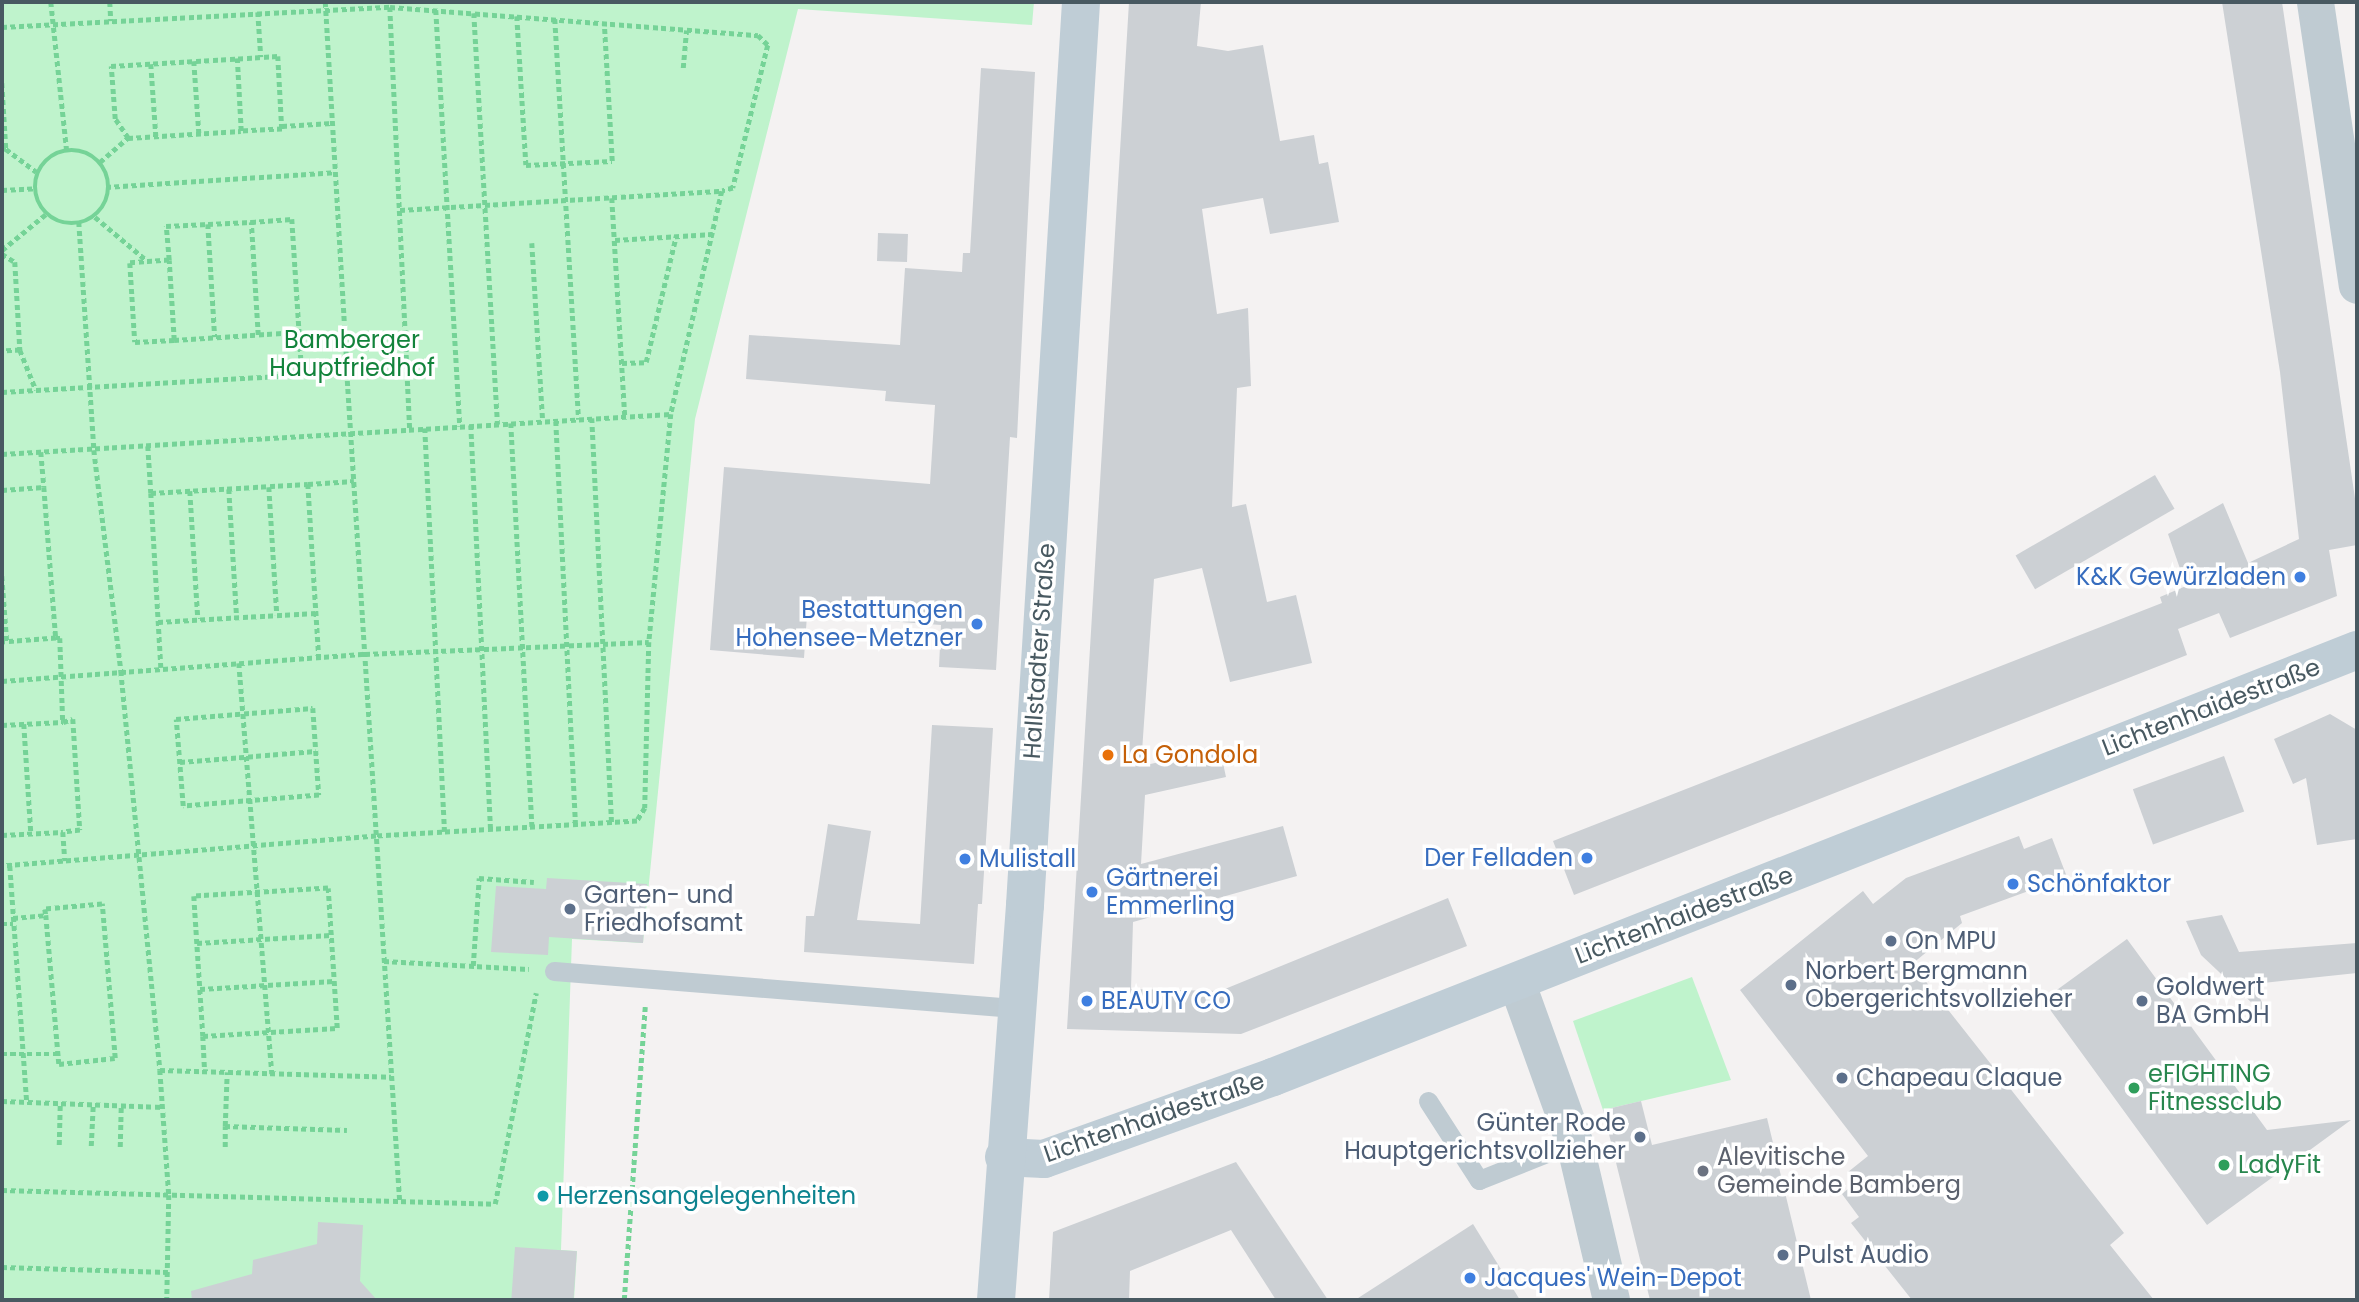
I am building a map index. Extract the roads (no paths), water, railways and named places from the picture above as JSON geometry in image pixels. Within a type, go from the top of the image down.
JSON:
[{"type":"street","name":"Hallstadter Straße","points":[[996,1300],[1081,2]]},
{"type":"street","points":[[2315,2],[2357,285]]},
{"type":"street","name":"Lichtenhaidestraße","points":[[1004,1157],[1044,1159],[1273,1077],[2357,650]]},
{"type":"street","points":[[1516,981],[1574,1142],[1611,1300]]},
{"type":"lane","points":[[547,970],[1017,1008]]},
{"type":"lane","points":[[1428,1101],[1479,1180],[1574,1142]]},
{"type":"place","name":"K&K Gewürzladen","points":[[2300,577]]},
{"type":"place","name":"Bestattungen Hohensee-Metzner","points":[[977,624]]},
{"type":"place","name":"La Gondola","points":[[1108,755]]},
{"type":"place","name":"Der Felladen","points":[[1587,858]]},
{"type":"place","name":"Mulistall","points":[[965,859]]},
{"type":"place","name":"Schönfaktor","points":[[2013,884]]},
{"type":"place","name":"Gärtnerei Emmerling","points":[[1092,892]]},
{"type":"place","name":"Garten- und Friedhofsamt","points":[[570,909]]},
{"type":"place","name":"On MPU","points":[[1891,941]]},
{"type":"place","name":"Norbert Bergmann Obergerichtsvollzieher","points":[[1791,985]]},
{"type":"place","name":"BEAUTY CO","points":[[1087,1001]]},
{"type":"place","name":"Goldwert BA GmbH","points":[[2142,1001]]},
{"type":"place","name":"Chapeau Claque","points":[[1842,1078]]},
{"type":"place","name":"eFIGHTING Fitnessclub","points":[[2134,1088]]},
{"type":"place","name":"Günter Rode Hauptgerichtsvollzieher","points":[[1640,1137]]},
{"type":"place","name":"LadyFit","points":[[2224,1165]]},
{"type":"place","name":"Alevitische Gemeinde Bamberg","points":[[1703,1171]]},
{"type":"place","name":"Herzensangelegenheiten","points":[[543,1196]]},
{"type":"place","name":"Pulst Audio","points":[[1783,1255]]},
{"type":"place","name":"Jacques' Wein-Depot","points":[[1470,1278]]},
{"type":"park label","name":"Bamberger Hauptfriedhof","points":[[352,354]]}]
